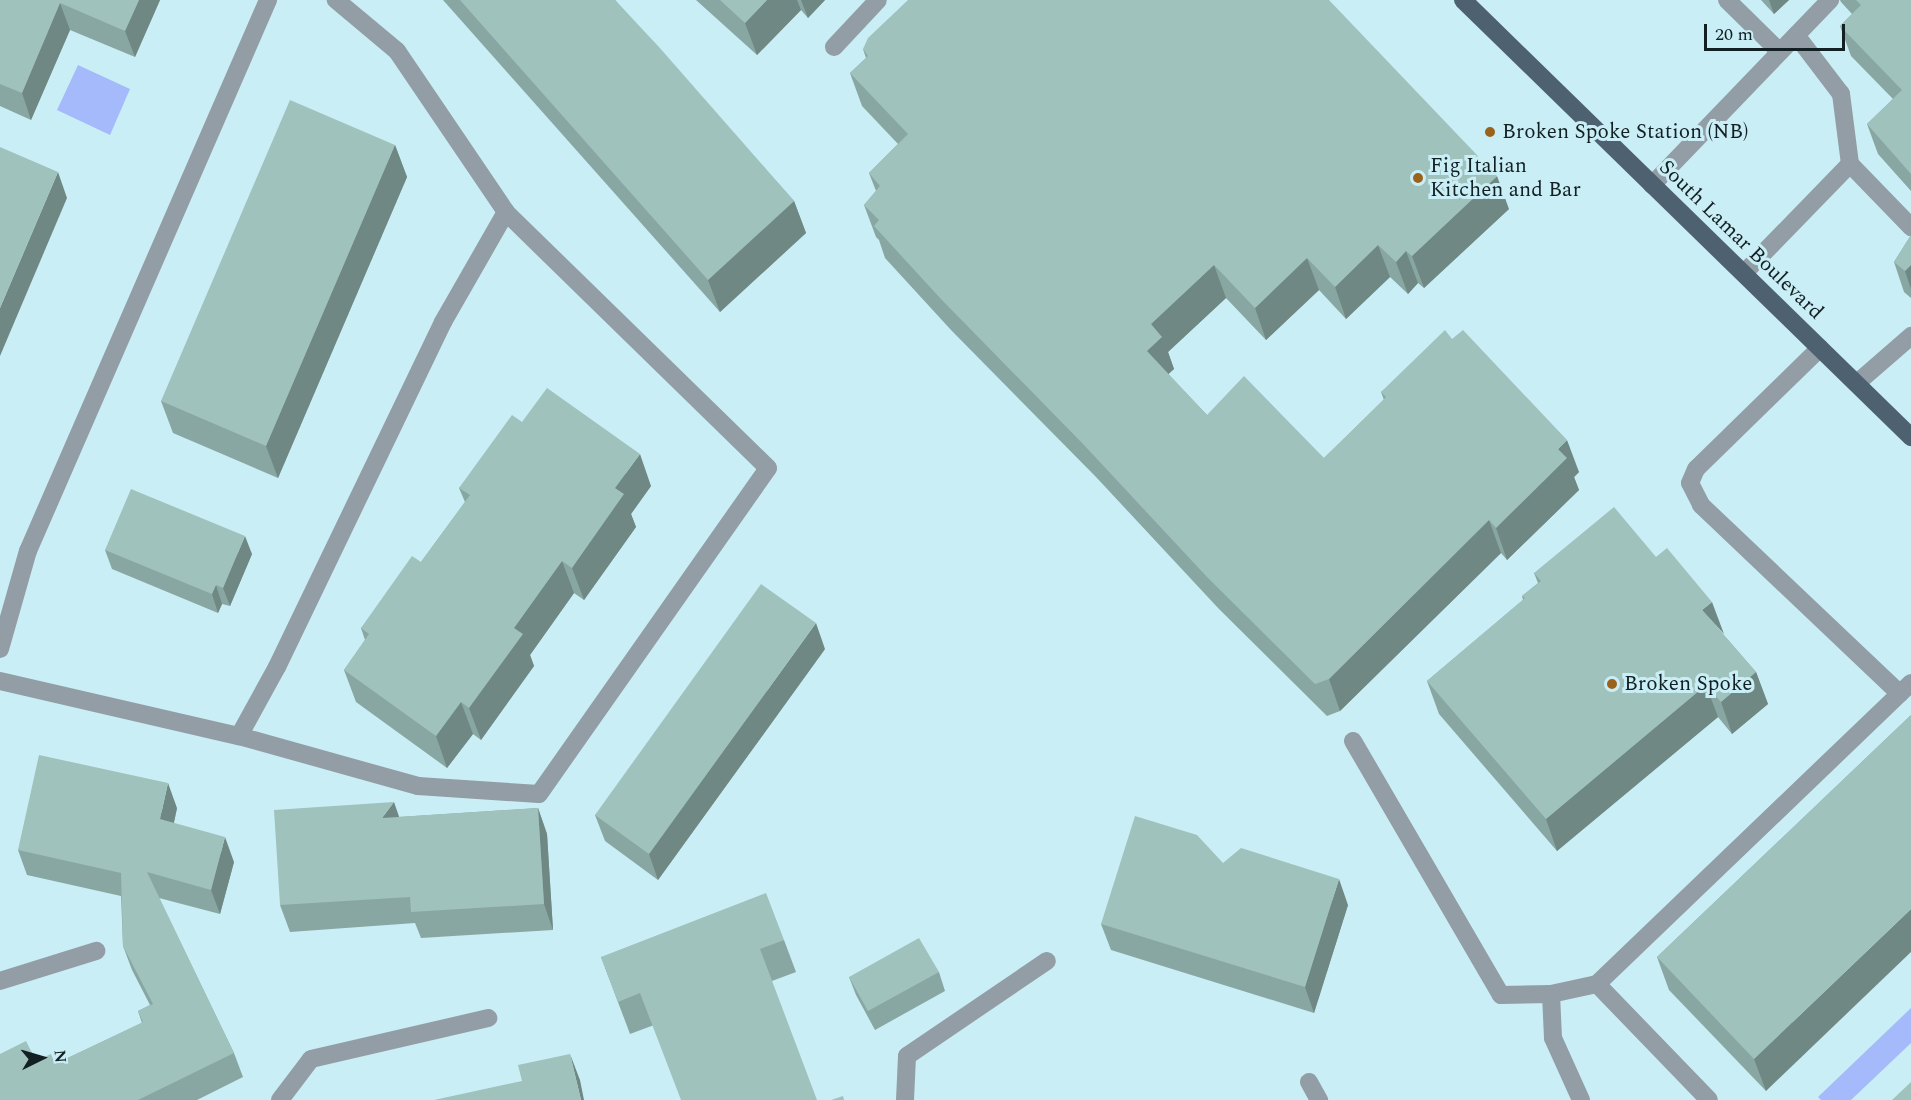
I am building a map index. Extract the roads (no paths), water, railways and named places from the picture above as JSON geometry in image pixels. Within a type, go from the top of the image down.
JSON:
[{"type":"main road","name":"South Lamar Boulevard","points":[[1462,0],[1911,437]]},
{"type":"lane","points":[[0,649],[28,551],[268,0]]},
{"type":"lane","points":[[0,681],[239,736],[418,786],[539,794],[768,468],[506,212],[397,51],[336,0]]},
{"type":"lane","points":[[834,47],[878,0]]},
{"type":"lane","points":[[1726,0],[1780,52]]},
{"type":"lane","points":[[1652,184],[1830,0]]},
{"type":"lane","points":[[1796,35],[1841,94],[1850,164],[1911,227]]},
{"type":"lane","points":[[1744,273],[1850,164]]},
{"type":"lane","points":[[239,736],[277,667],[443,322],[506,212]]},
{"type":"lane","points":[[1857,383],[1911,336]]},
{"type":"lane","points":[[1353,741],[1501,995],[1551,994],[1597,984],[1905,689],[1701,505],[1690,483],[1696,469],[1821,348]]},
{"type":"lane","points":[[0,981],[96,951]]},
{"type":"lane","points":[[905,1100],[907,1056],[1047,961]]},
{"type":"lane","points":[[1597,984],[1709,1100]]},
{"type":"lane","points":[[1551,994],[1553,1038],[1581,1100]]},
{"type":"lane","points":[[280,1100],[311,1059],[488,1018]]},
{"type":"lane","points":[[1309,1082],[1319,1100]]},
{"type":"water","points":[[78,65],[130,89],[110,135],[57,110]]},
{"type":"water","points":[[1911,1008],[1911,1043],[1851,1100],[1821,1100],[1818,1097]]},
{"type":"place","name":"Broken Spoke Station (NB)","points":[[1490,132]]},
{"type":"place","name":"Fig Italian Kitchen and Bar","points":[[1418,178]]},
{"type":"place","name":"Broken Spoke","points":[[1612,684]]}]
